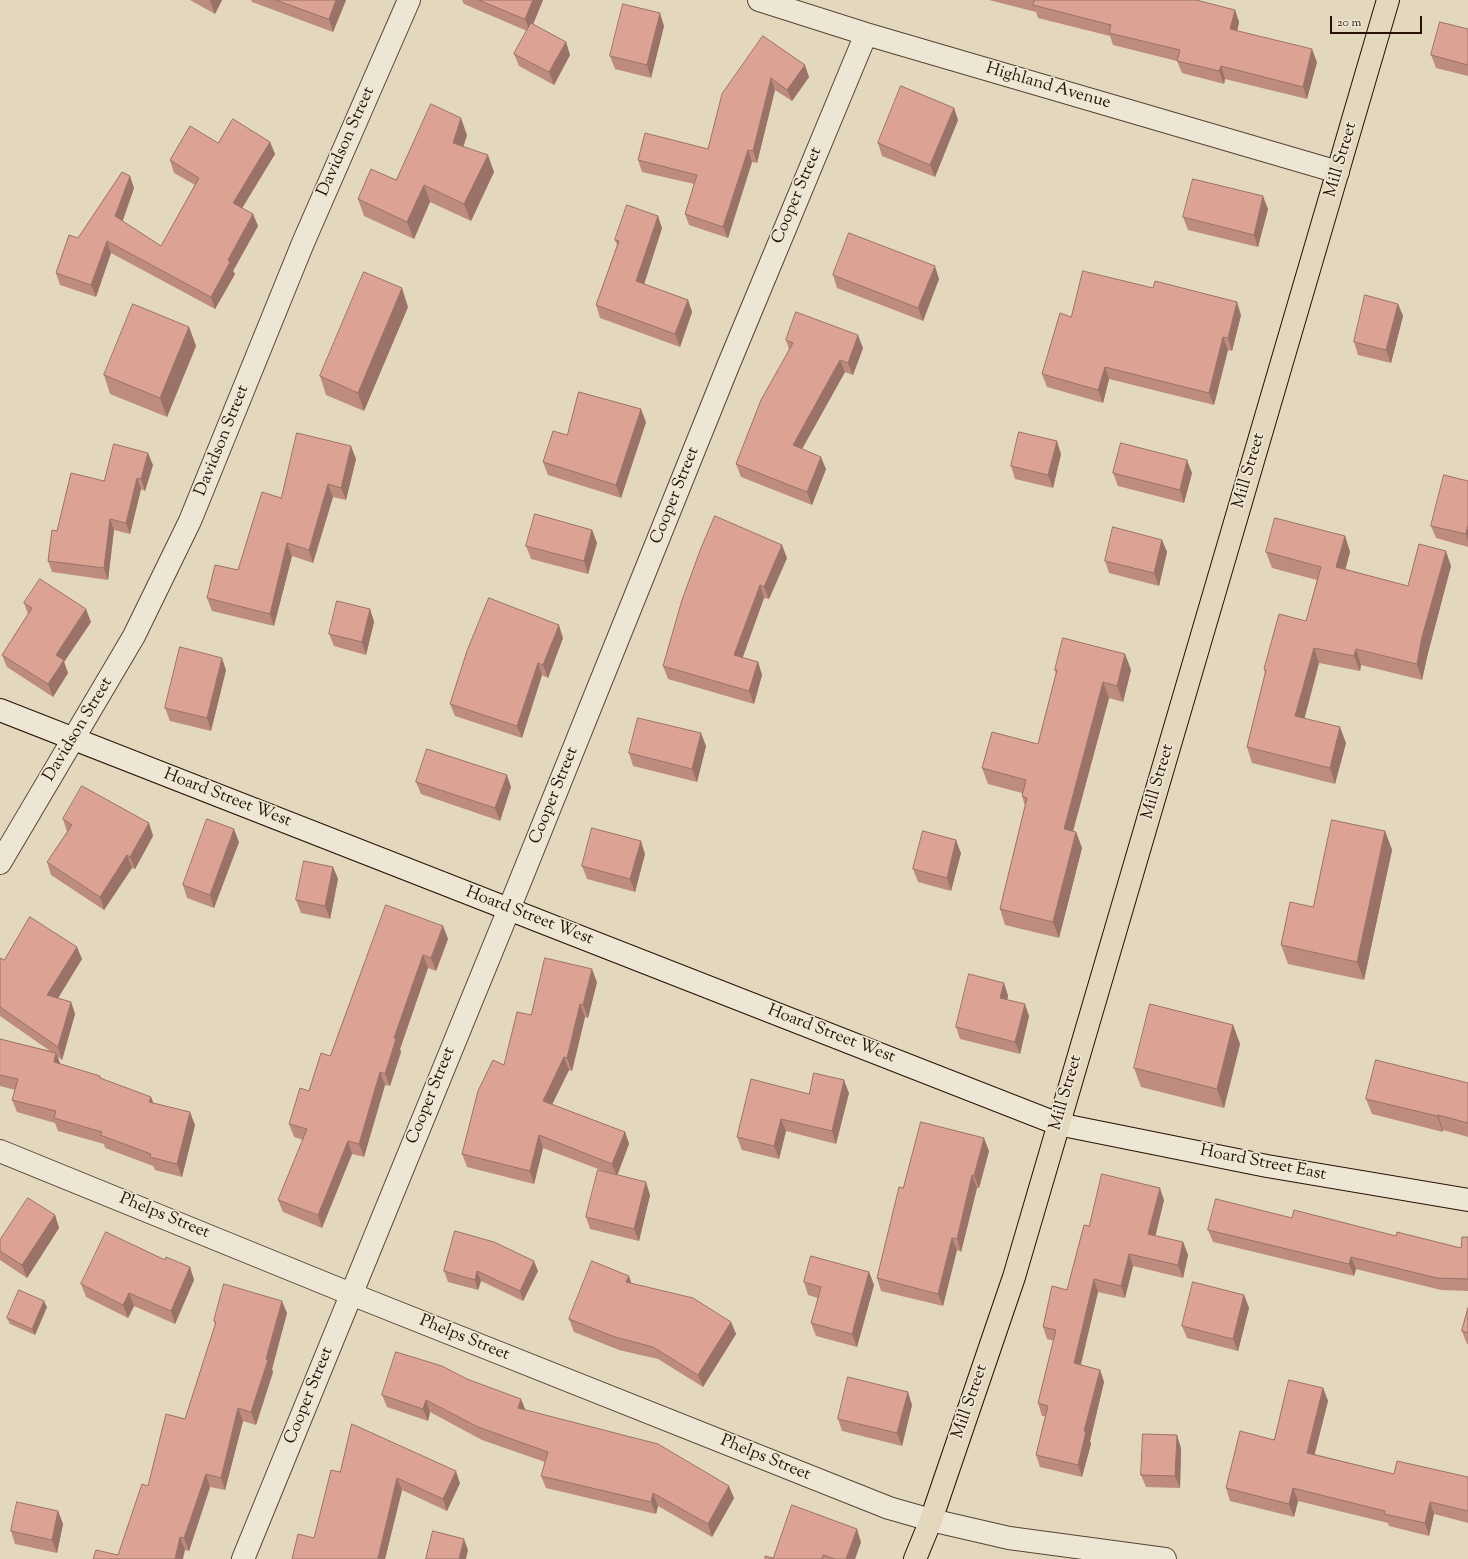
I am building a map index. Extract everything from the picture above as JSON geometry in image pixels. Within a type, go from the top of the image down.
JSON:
[{"type":"highway","name":"Mill Street","points":[[915,1559],[931,1520],[1014,1277],[1388,0]]},
{"type":"street","name":"Davidson Street","points":[[0,863],[134,636],[190,521],[303,243],[409,0]]},
{"type":"street","name":"Highland Avenue","points":[[759,0],[866,34],[1338,172]]},
{"type":"street","name":"Cooper Street","points":[[243,1559],[509,910],[722,380],[866,34]]},
{"type":"street","name":"Hoard Street West","points":[[0,710],[1058,1124]]},
{"type":"street","name":"Hoard Street East","points":[[1058,1124],[1267,1166],[1468,1200]]},
{"type":"street","name":"Phelps Street","points":[[0,1150],[351,1294],[889,1508],[931,1520],[1009,1538],[1165,1559]]},
{"type":"building","points":[[276,0],[336,0],[329,19]]},
{"type":"building","points":[[479,0],[533,0],[525,19]]},
{"type":"building","points":[[1035,0],[1196,0],[1235,10],[1230,29],[1312,49],[1303,87],[1221,66],[1219,71],[1177,61],[1180,50],[1109,33],[1111,25],[1033,5]]},
{"type":"building","points":[[623,4],[660,13],[647,65],[610,56]]},
{"type":"building","points":[[1440,22],[1468,29],[1468,65],[1431,55]]},
{"type":"building","points":[[531,23],[566,42],[549,72],[514,54]]},
{"type":"building","points":[[763,36],[805,65],[787,90],[771,78],[753,151],[748,150],[723,227],[685,214],[697,175],[638,160],[645,133],[708,149],[722,94]]},
{"type":"building","points":[[901,86],[954,108],[930,165],[878,143]]},
{"type":"building","points":[[431,104],[461,118],[453,143],[488,155],[464,204],[424,185],[407,222],[358,199],[371,169],[396,180]]},
{"type":"building","points":[[233,119],[270,142],[233,203],[253,214],[228,260],[230,262],[211,297],[107,241],[91,285],[56,273],[69,235],[78,238],[122,172],[130,176],[115,216],[161,246],[199,178],[170,160],[190,126],[218,143]]},
{"type":"building","points":[[1193,179],[1263,196],[1254,235],[1183,217]]},
{"type":"building","points":[[627,205],[658,216],[636,281],[688,300],[675,334],[596,305],[619,241],[615,240]]},
{"type":"building","points":[[849,233],[935,266],[918,308],[833,275]]},
{"type":"building","points":[[1083,271],[1153,288],[1155,281],[1237,302],[1228,338],[1223,337],[1209,393],[1105,367],[1098,390],[1042,374],[1060,313],[1071,317]]},
{"type":"building","points":[[364,272],[402,288],[358,393],[320,376]]},
{"type":"building","points":[[1365,295],[1398,304],[1386,350],[1354,342]]},
{"type":"building","points":[[133,304],[189,327],[160,398],[104,375]]},
{"type":"building","points":[[796,312],[858,335],[848,363],[840,360],[793,445],[821,457],[807,492],[736,464],[761,400],[793,343],[786,340]]},
{"type":"building","points":[[579,392],[641,409],[616,485],[543,462],[553,431],[567,435]]},
{"type":"building","points":[[1019,432],[1057,441],[1048,475],[1011,466]]},
{"type":"building","points":[[297,433],[351,446],[341,488],[328,484],[309,550],[287,543],[270,614],[207,598],[215,565],[238,570],[262,492],[281,498]]},
{"type":"building","points":[[1121,443],[1187,460],[1180,490],[1113,473]]},
{"type":"building","points":[[114,444],[148,453],[141,479],[137,478],[126,523],[110,519],[104,568],[48,561],[52,530],[57,531],[71,473],[104,481]]},
{"type":"building","points":[[1444,475],[1468,481],[1468,525],[1466,534],[1431,526]]},
{"type":"building","points":[[535,514],[592,530],[584,561],[526,546]]},
{"type":"building","points":[[715,516],[782,545],[764,587],[760,585],[734,655],[758,662],[749,691],[663,666],[682,600],[701,548]]},
{"type":"building","points":[[1275,518],[1345,536],[1336,567],[1408,586],[1419,544],[1446,551],[1422,637],[1417,664],[1356,649],[1354,656],[1314,648],[1295,716],[1340,727],[1330,768],[1247,747],[1266,670],[1264,669],[1279,614],[1306,621],[1321,567],[1266,552]]},
{"type":"building","points":[[1113,527],[1162,540],[1154,573],[1105,561]]},
{"type":"building","points":[[40,579],[86,609],[56,655],[64,660],[48,684],[2,655],[32,608],[24,603]]},
{"type":"building","points":[[489,598],[559,625],[543,665],[538,663],[517,726],[450,704],[467,651]]},
{"type":"building","points":[[337,601],[370,609],[362,642],[329,634]]},
{"type":"building","points":[[1063,638],[1125,654],[1117,686],[1103,682],[1064,829],[1076,832],[1053,922],[1000,909],[1027,798],[1022,796],[1026,780],[982,768],[992,732],[1038,744],[1057,670],[1055,670]]},
{"type":"building","points":[[180,647],[222,658],[207,718],[165,708]]},
{"type":"building","points":[[638,718],[701,733],[692,769],[629,753]]},
{"type":"building","points":[[427,749],[507,775],[495,808],[416,782]]},
{"type":"building","points":[[82,786],[149,823],[130,857],[127,855],[100,897],[47,862],[72,825],[63,819]]},
{"type":"building","points":[[207,819],[234,829],[210,895],[183,885]]},
{"type":"building","points":[[1332,820],[1385,831],[1357,962],[1281,945],[1290,902],[1313,907]]},
{"type":"building","points":[[592,828],[641,841],[630,879],[582,866]]},
{"type":"building","points":[[923,831],[956,840],[947,878],[913,869]]},
{"type":"building","points":[[304,861],[333,867],[325,906],[296,900]]},
{"type":"building","points":[[386,905],[443,926],[431,958],[423,955],[394,1038],[396,1039],[385,1074],[380,1072],[359,1144],[348,1141],[318,1215],[278,1200],[307,1129],[289,1124],[300,1088],[309,1091],[321,1053],[330,1056]]},
{"type":"building","points":[[30,917],[77,947],[47,995],[71,1002],[58,1047],[0,1007],[0,958],[4,960]]},
{"type":"building","points":[[545,958],[592,969],[583,1005],[580,1004],[567,1058],[564,1057],[543,1101],[625,1132],[612,1164],[539,1135],[530,1171],[462,1154],[478,1091],[493,1060],[504,1065],[517,1012],[531,1015]]},
{"type":"building","points":[[969,974],[1004,983],[1000,998],[1025,1004],[1015,1042],[956,1027]]},
{"type":"building","points":[[1150,1004],[1233,1025],[1217,1089],[1134,1068]]},
{"type":"building","points":[[0,1039],[56,1053],[54,1062],[100,1076],[100,1078],[151,1097],[149,1102],[190,1112],[177,1164],[150,1157],[151,1154],[100,1135],[102,1132],[54,1118],[56,1111],[12,1100],[18,1079],[0,1075]]},
{"type":"building","points":[[1376,1060],[1468,1083],[1468,1123],[1366,1099]]},
{"type":"building","points":[[814,1073],[844,1080],[832,1131],[781,1119],[774,1146],[737,1137],[751,1079],[809,1094]]},
{"type":"building","points":[[921,1122],[984,1138],[974,1176],[972,1175],[957,1239],[952,1238],[938,1294],[877,1278],[899,1187],[903,1188]]},
{"type":"building","points":[[598,1170],[646,1182],[634,1229],[586,1217]]},
{"type":"building","points":[[1102,1174],[1160,1188],[1148,1234],[1183,1242],[1178,1265],[1129,1254],[1121,1286],[1094,1279],[1074,1363],[1100,1370],[1084,1431],[1086,1432],[1078,1465],[1036,1455],[1048,1406],[1038,1403],[1056,1330],[1043,1327],[1052,1286],[1067,1290],[1084,1225],[1089,1226]]},
{"type":"building","points":[[28,1198],[55,1215],[22,1265],[0,1251],[0,1240]]},
{"type":"building","points":[[1216,1199],[1292,1218],[1294,1210],[1396,1236],[1397,1232],[1461,1248],[1462,1237],[1468,1237],[1468,1279],[1437,1278],[1351,1257],[1349,1264],[1208,1230]]},
{"type":"building","points":[[455,1231],[494,1242],[534,1261],[520,1291],[477,1271],[475,1280],[444,1271]]},
{"type":"building","points":[[106,1232],[165,1260],[166,1257],[190,1267],[171,1311],[129,1293],[123,1305],[81,1284]]},
{"type":"building","points":[[811,1256],[869,1272],[852,1334],[811,1323],[821,1287],[804,1282]]},
{"type":"building","points":[[592,1261],[629,1276],[626,1282],[693,1298],[731,1322],[698,1375],[653,1347],[615,1337],[569,1319]]},
{"type":"building","points":[[1193,1282],[1244,1295],[1233,1339],[1182,1326]]},
{"type":"building","points":[[224,1284],[282,1301],[266,1359],[268,1360],[251,1412],[238,1408],[221,1478],[206,1474],[184,1538],[180,1537],[175,1559],[93,1559],[96,1550],[118,1555],[142,1484],[148,1486],[166,1414],[185,1419],[216,1322],[214,1321]]},
{"type":"building","points":[[19,1290],[44,1301],[32,1329],[7,1318]]},
{"type":"building","points":[[1468,1308],[1468,1333],[1462,1331]]},
{"type":"building","points":[[396,1352],[442,1366],[467,1379],[521,1399],[518,1408],[658,1444],[729,1486],[708,1524],[653,1493],[651,1502],[541,1476],[548,1452],[478,1427],[426,1400],[423,1409],[382,1395]]},
{"type":"building","points":[[848,1377],[908,1392],[897,1433],[838,1419]]},
{"type":"building","points":[[1289,1380],[1323,1388],[1307,1453],[1394,1474],[1397,1461],[1468,1477],[1468,1511],[1430,1502],[1425,1523],[1384,1514],[1385,1511],[1293,1488],[1289,1504],[1226,1488],[1240,1431],[1274,1440]]},
{"type":"building","points":[[352,1424],[456,1471],[443,1499],[397,1478],[378,1558],[380,1559],[292,1559],[298,1534],[314,1538],[331,1470],[340,1472]]},
{"type":"building","points":[[1143,1434],[1177,1435],[1175,1476],[1141,1475]]},
{"type":"building","points":[[17,1502],[58,1511],[52,1540],[11,1531]]},
{"type":"building","points":[[792,1505],[857,1529],[846,1559],[835,1559],[823,1555],[822,1559],[765,1559],[765,1556],[773,1558]]},
{"type":"building","points":[[433,1531],[464,1539],[459,1559],[426,1559]]}]
